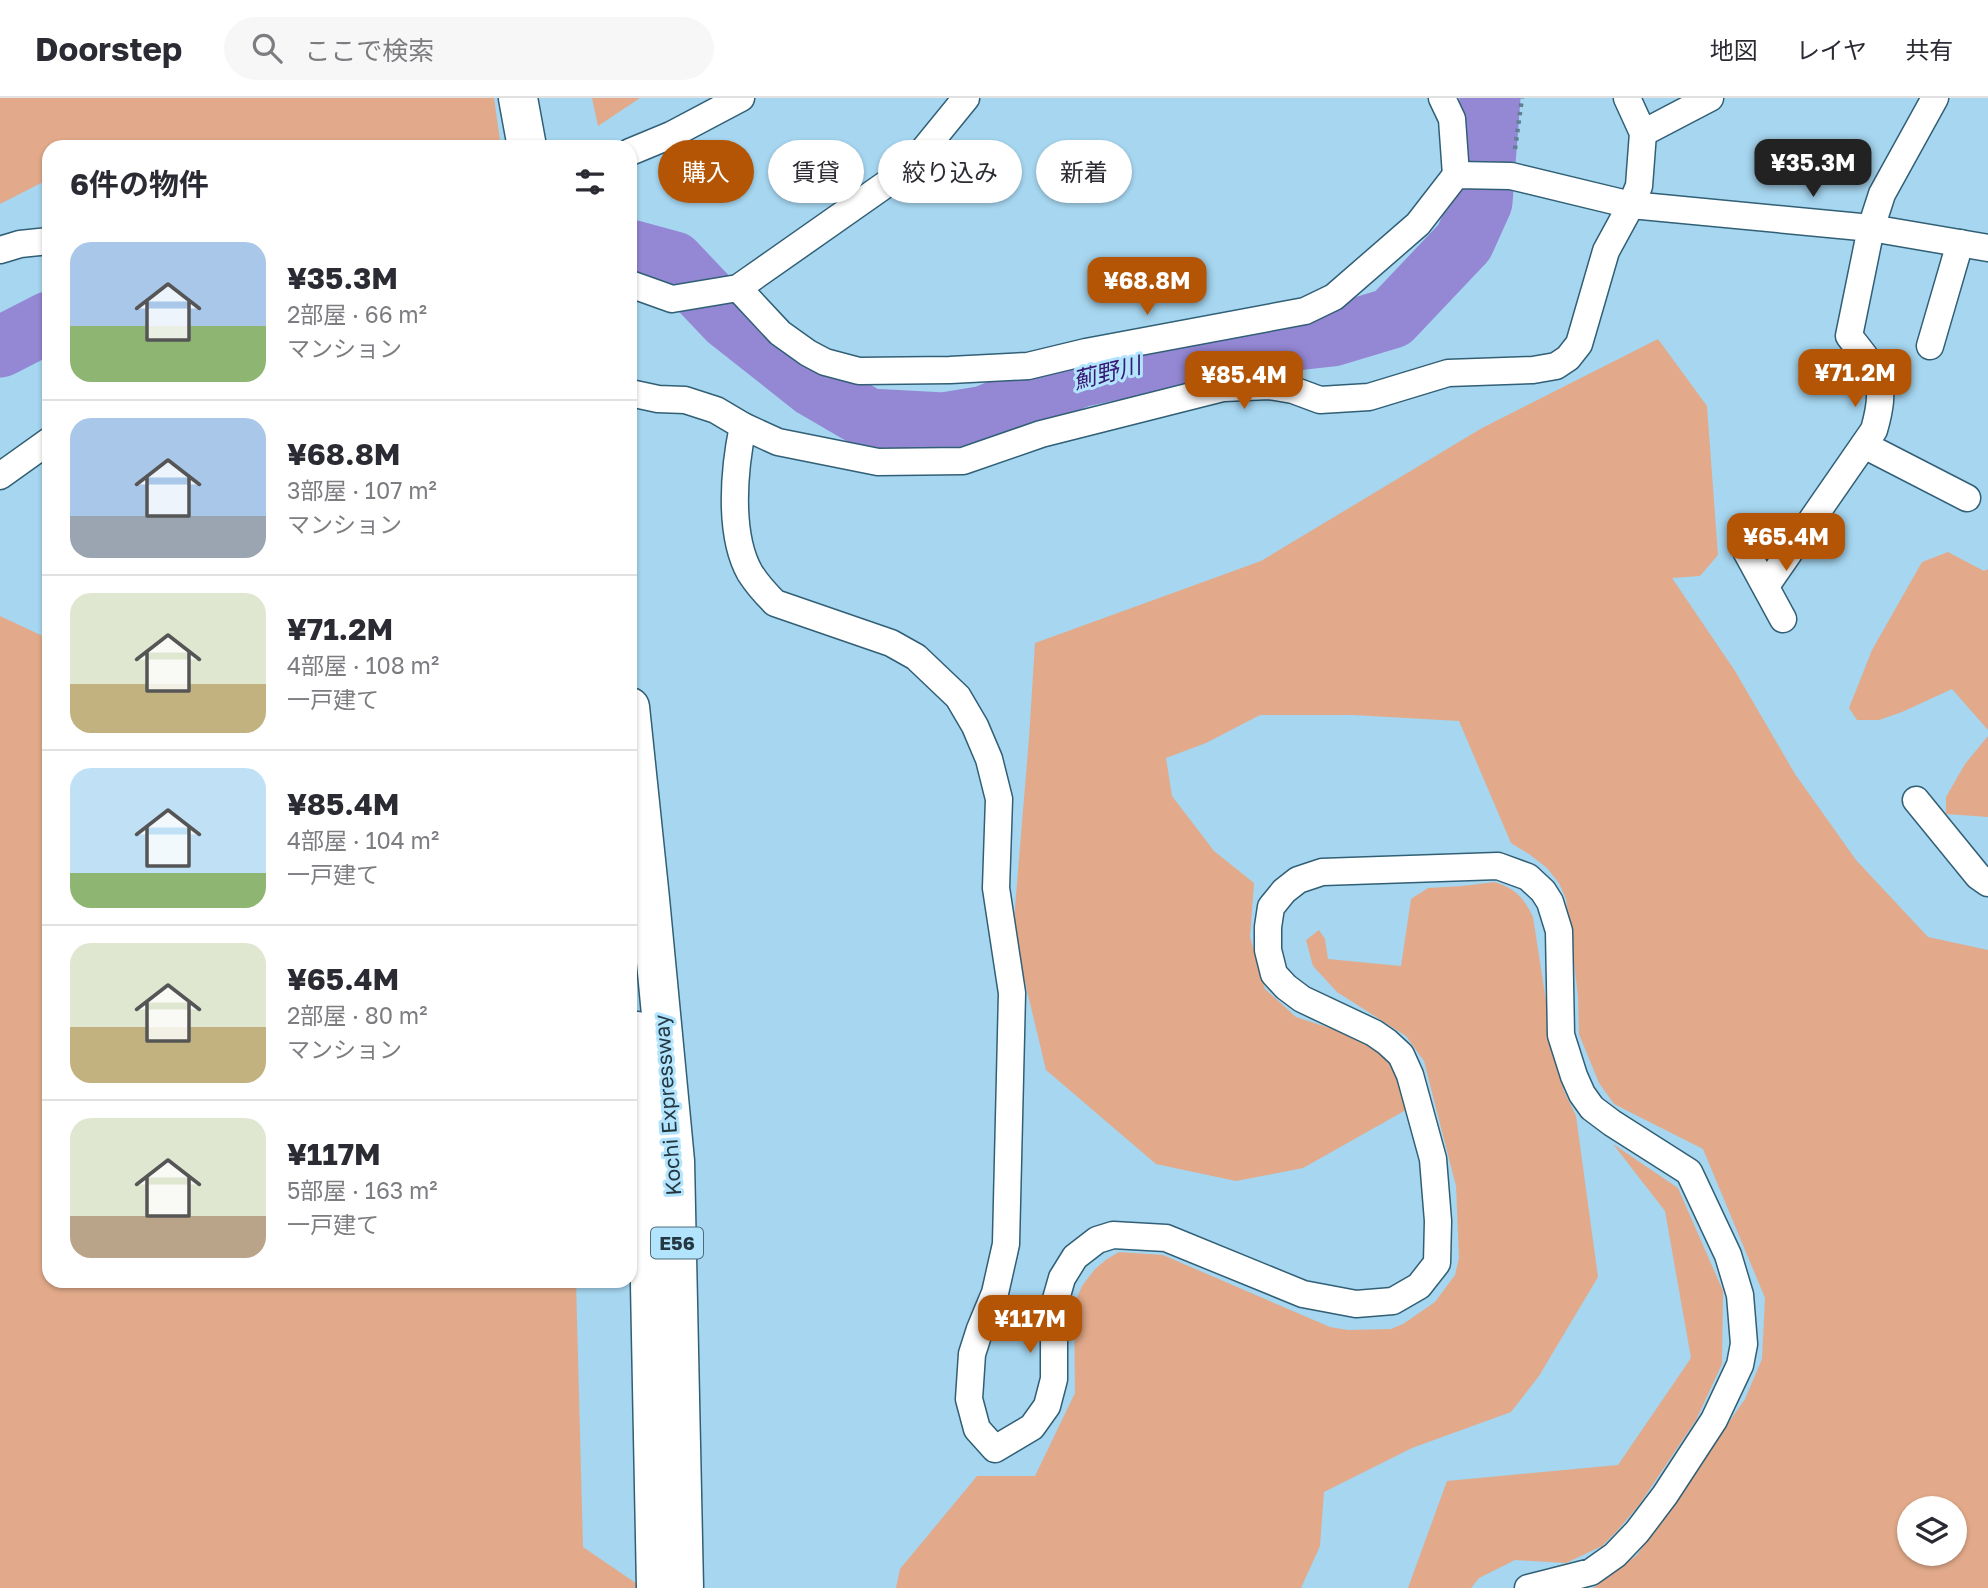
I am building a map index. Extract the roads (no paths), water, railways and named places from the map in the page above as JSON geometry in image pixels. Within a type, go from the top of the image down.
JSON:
[{"type":"highway","points":[[518,98],[526,140]]},
{"type":"highway","points":[[544,98],[552,140]]},
{"type":"highway","name":"Kochi Expressway","points":[[637,774],[675,1161],[684,1588]]},
{"type":"highway","name":"Kochi Expressway","points":[[637,1035],[648,1183],[656,1588]]},
{"type":"street","points":[[637,149],[671,135],[741,98]]},
{"type":"street","points":[[637,286],[672,299],[738,288],[909,168],[966,98]]},
{"type":"street","points":[[738,288],[780,333],[825,362],[859,371],[1028,366],[1086,352],[1305,311],[1334,297],[1418,224],[1456,175],[1452,119],[1442,98]]},
{"type":"street","points":[[637,394],[685,400],[716,410],[778,442],[878,462],[963,461],[1041,435],[1223,388],[1269,386],[1293,390],[1320,400],[1356,398],[1368,397],[1448,373],[1556,366],[1568,358],[1579,344],[1606,251],[1639,186],[1643,133],[1628,98]]},
{"type":"street","points":[[1643,133],[1710,98]]},
{"type":"street","points":[[1766,586],[1874,430],[1881,406],[1879,377],[1849,336],[1871,228],[1882,194],[1935,98]]},
{"type":"street","points":[[1456,175],[1511,176],[1631,205],[1871,228],[1988,248]]},
{"type":"street","points":[[0,250],[42,242]]},
{"type":"street","points":[[1930,346],[1960,243]]},
{"type":"street","points":[[743,426],[734,500],[739,540],[749,572],[775,603],[891,642],[916,657],[958,697],[975,726],[989,759],[999,799],[996,888],[1012,993],[1006,1244],[995,1293],[972,1354],[969,1399],[977,1429],[995,1449],[1032,1427],[1047,1406],[1054,1379],[1054,1306],[1062,1278],[1075,1257],[1097,1240],[1113,1235],[1166,1238],[1303,1294],[1356,1304],[1393,1301],[1419,1286],[1437,1263],[1438,1222],[1433,1159],[1410,1074],[1401,1055],[1387,1042],[1374,1033],[1302,999],[1274,974],[1268,950],[1271,907],[1284,891],[1298,880],[1322,872],[1499,866],[1528,877],[1543,891],[1550,902],[1559,932],[1562,1035],[1574,1076],[1592,1108],[1689,1171],[1728,1255],[1740,1295],[1744,1344],[1740,1364],[1714,1420],[1665,1495],[1637,1532],[1615,1555],[1591,1572],[1528,1588]]},
{"type":"street","points":[[1864,445],[1968,498]]},
{"type":"street","points":[[0,476],[42,446]]},
{"type":"street","points":[[1746,551],[1783,619]]},
{"type":"street","points":[[1916,800],[1978,876],[1988,883]]},
{"type":"waterway","name":"薊野川","points":[[637,252],[674,262],[728,319],[814,387],[869,419],[943,423],[985,416],[1079,377],[1214,349],[1332,336],[1392,318],[1464,242],[1482,202],[1490,98]]},
{"type":"waterway","name":"薊野川","points":[[0,347],[42,326]]}]
